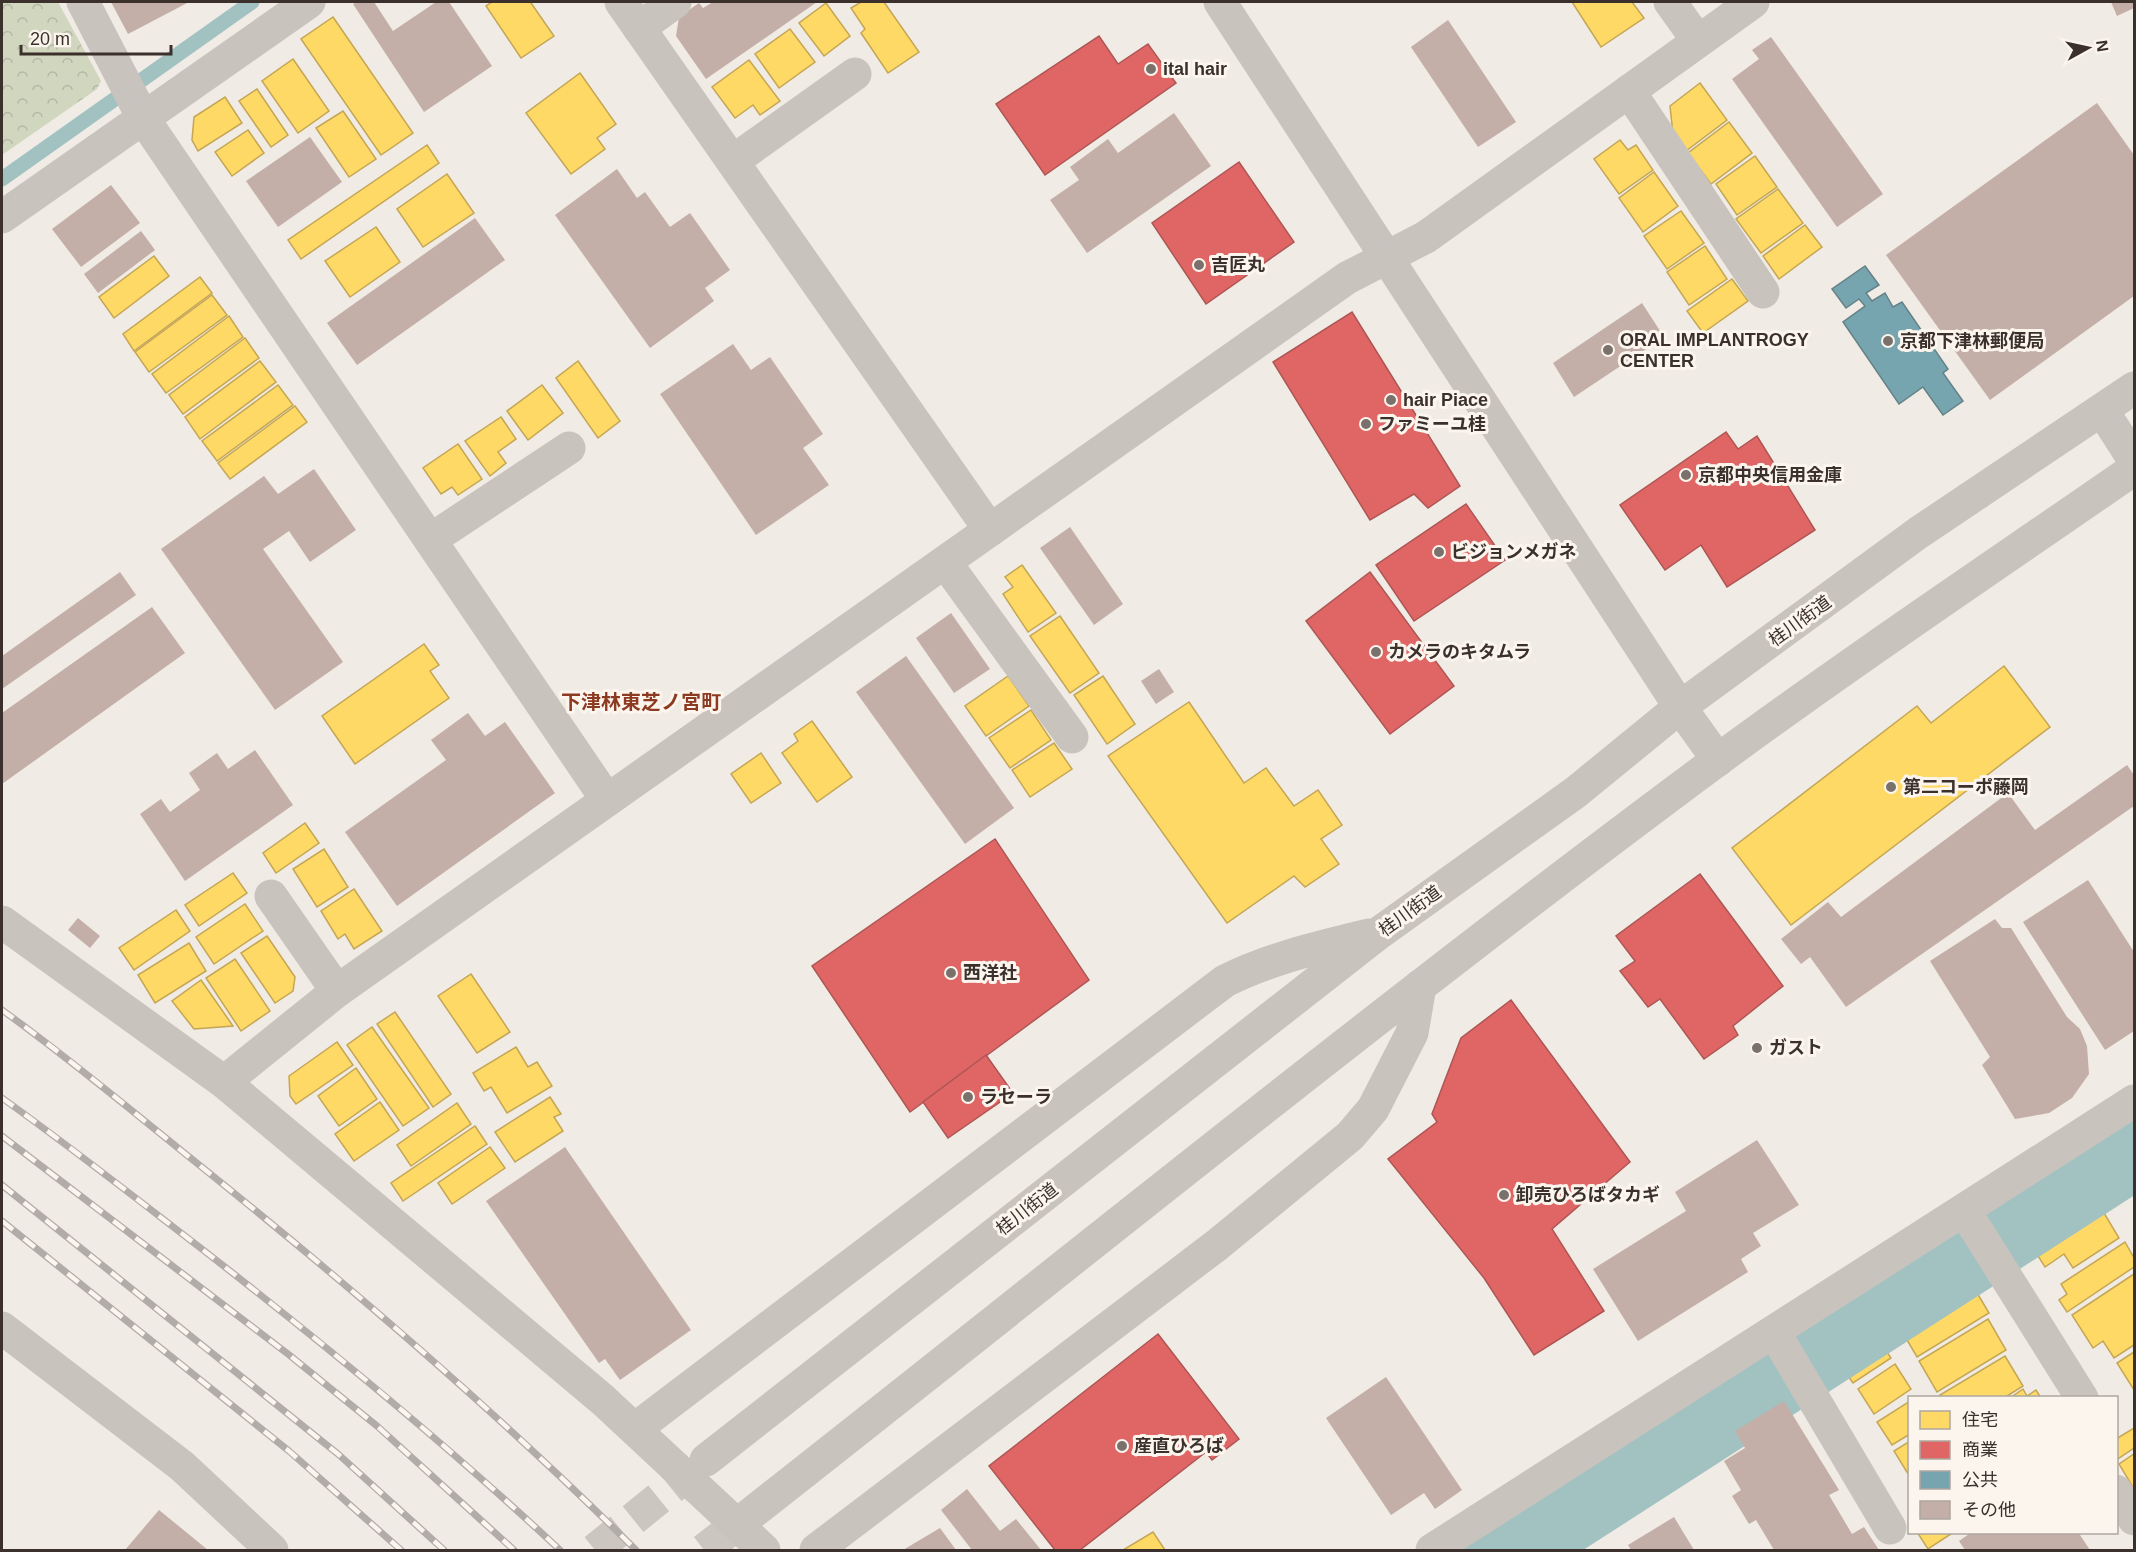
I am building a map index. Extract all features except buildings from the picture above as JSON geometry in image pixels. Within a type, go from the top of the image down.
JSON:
[{"type":"street","points":[[83,2],[143,118],[607,800]]},
{"type":"street","points":[[2,216],[309,2]]},
{"type":"street","points":[[621,2],[990,530]]},
{"type":"street","points":[[639,28],[675,2]]},
{"type":"street","points":[[1220,2],[1680,707],[1718,760]]},
{"type":"street","points":[[1670,2],[1698,41]]},
{"type":"street","points":[[224,1082],[337,991],[607,800],[1347,278],[1388,259],[1426,237],[1753,2]]},
{"type":"street","points":[[733,161],[855,74]]},
{"type":"street","points":[[1629,91],[1763,292]]},
{"type":"street","name":"桂川街道","points":[[706,1460],[1379,933],[1576,792],[1680,707],[1918,533],[2134,388]]},
{"type":"street","points":[[2102,410],[2134,460]]},
{"type":"street","points":[[430,540],[569,448]]},
{"type":"street","points":[[757,1509],[1420,986],[1718,760],[2134,469]]},
{"type":"street","points":[[945,562],[1072,737]]},
{"type":"street","points":[[271,896],[337,991]]},
{"type":"street","points":[[2,922],[224,1082],[635,1429],[764,1551]]},
{"type":"street","points":[[635,1429],[1225,981],[1253,967],[1318,947],[1379,933]]},
{"type":"street","points":[[816,1551],[1225,1239],[1350,1136],[1372,1109],[1412,1033],[1420,986]]},
{"type":"street","points":[[1431,1551],[2134,1101]]},
{"type":"street","points":[[1964,1210],[2081,1396]]},
{"type":"street","points":[[2,1328],[182,1466],[272,1551]]},
{"type":"street","points":[[1774,1332],[1890,1528]]},
{"type":"street","points":[[2118,1494],[2134,1519]]},
{"type":"green space","points":[[2,2],[58,2],[101,81],[97,89],[2,155]]},
{"type":"waterway","points":[[2,179],[252,2]]},
{"type":"waterway","points":[[1500,1550],[2134,1142]]},
{"type":"tunnel","points":[[595,1550],[706,1460]]},
{"type":"tunnel","points":[[704,1550],[757,1509]]},
{"type":"railway","points":[[2,1010],[52,1047],[255,1210],[367,1304],[531,1449],[636,1550]]},
{"type":"railway","points":[[2,1098],[76,1152],[337,1356],[472,1471],[560,1550]]},
{"type":"railway","points":[[2,1136],[288,1354],[377,1426],[514,1550]]},
{"type":"railway","points":[[2,1185],[338,1454],[444,1550]]},
{"type":"railway","points":[[2,1221],[289,1451],[401,1550]]},
{"type":"place","name":"ital hair","points":[[1151,69]]},
{"type":"place","name":"吉匠丸","points":[[1199,265]]},
{"type":"place","name":"京都下津林郵便局","points":[[1888,341]]},
{"type":"place","name":"ORAL IMPLANTROGY CENTER","points":[[1608,350]]},
{"type":"place","name":"hair Piace","points":[[1391,400]]},
{"type":"place","name":"ファミーユ桂","points":[[1366,424]]},
{"type":"place","name":"京都中央信用金庫","points":[[1686,475]]},
{"type":"place","name":"ビジョンメガネ","points":[[1439,552]]},
{"type":"place","name":"カメラのキタムラ","points":[[1376,652]]},
{"type":"place","name":"第二コーポ藤岡","points":[[1891,787]]},
{"type":"place","name":"西洋社","points":[[951,973]]},
{"type":"place","name":"ガスト","points":[[1757,1048]]},
{"type":"place","name":"ラセーラ","points":[[968,1097]]},
{"type":"place","name":"卸売ひろばタカギ","points":[[1504,1195]]},
{"type":"place","name":"産直ひろば","points":[[1122,1446]]},
{"type":"district","name":"下津林東芝ノ宮町","points":[[641,702]]}]
